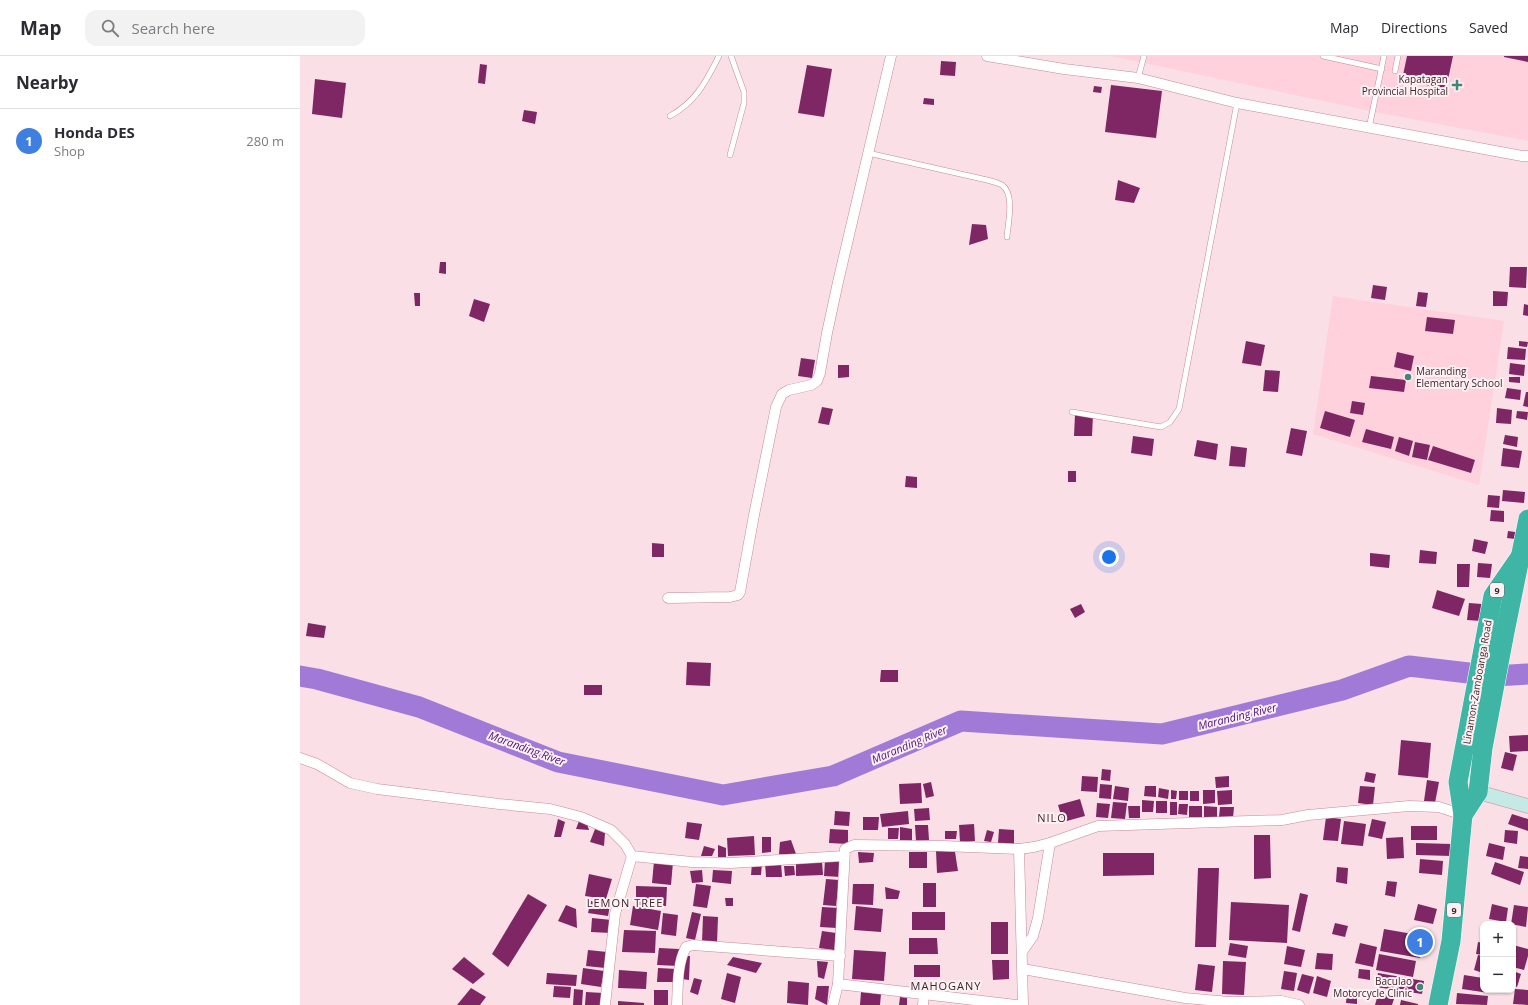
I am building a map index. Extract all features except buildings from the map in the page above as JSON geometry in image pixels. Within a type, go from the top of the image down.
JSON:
[{"type":"highway","name":"Linamon-Zamboanga Road","points":[[1438,1005],[1451,941],[1463,815],[1458,782],[1474,746],[1496,630],[1520,557],[1528,519]]},
{"type":"highway","name":"Linamon-Zamboanga Road","points":[[1463,815],[1478,792],[1474,746]]},
{"type":"street","points":[[668,598],[730,597],[738,595],[740,592],[776,407],[782,394],[789,390],[811,385],[817,381],[820,373],[827,333],[891,56]]},
{"type":"street","points":[[987,56],[1064,69],[1138,78],[1237,103],[1526,157]]},
{"type":"street","points":[[300,758],[317,764],[350,783],[377,789],[550,809],[581,817],[611,830],[624,844],[632,856],[616,914],[605,1005]]},
{"type":"street","points":[[1478,792],[1528,806]]},
{"type":"street","points":[[833,1005],[838,984],[844,856],[845,849],[854,845],[1019,849],[1050,843],[1098,826],[1282,820],[1308,815],[1409,806],[1439,807],[1463,815]]},
{"type":"street","points":[[1022,952],[1033,936],[1038,918],[1050,843]]},
{"type":"street","points":[[1019,849],[1023,1005]]},
{"type":"street","points":[[632,856],[692,862],[731,863],[844,856]]},
{"type":"street","points":[[677,1005],[679,971],[682,954],[686,947],[693,945],[840,956]]},
{"type":"street","points":[[1023,969],[1185,998],[1229,1002],[1281,1001],[1299,1005]]},
{"type":"street","points":[[838,984],[1016,1005]]},
{"type":"street","points":[[923,1005],[924,994]]},
{"type":"lane","points":[[670,116],[696,96],[720,56]]},
{"type":"lane","points":[[730,155],[744,102],[744,92],[731,56]]},
{"type":"lane","points":[[1138,78],[1144,56]]},
{"type":"lane","points":[[1323,56],[1382,69]]},
{"type":"lane","points":[[1370,128],[1384,56]]},
{"type":"lane","points":[[1394,71],[1398,56]]},
{"type":"lane","points":[[1072,412],[1161,427],[1170,422],[1179,409],[1237,103]]},
{"type":"lane","points":[[868,153],[987,180],[1002,186],[1008,192],[1010,199],[1007,237]]},
{"type":"shaded area","points":[[1111,56],[1528,56],[1528,141],[1380,113]]},
{"type":"shaded area","name":"Maranding Elementary School","points":[[1333,296],[1504,321],[1479,485],[1313,434]]},
{"type":"waterway","name":"Maranding River","points":[[300,676],[317,679],[419,707],[558,762],[723,795],[833,776],[961,721],[1162,734],[1342,690],[1409,666],[1494,676],[1528,674]]},
{"type":"place","name":"Kapatagan Provincial Hospital","points":[[1457,85]]},
{"type":"place","name":"Maranding Elementary School","points":[[1408,377]]},
{"type":"place","name":"Honda DES","points":[[1420,942]]},
{"type":"place","name":"Baculao Motorcycle Clinic","points":[[1420,987]]},
{"type":"district","name":"NILO","points":[[1052,817]]},
{"type":"district","name":"LEMON TREE","points":[[625,902]]},
{"type":"district","name":"MAHOGANY","points":[[946,985]]}]
